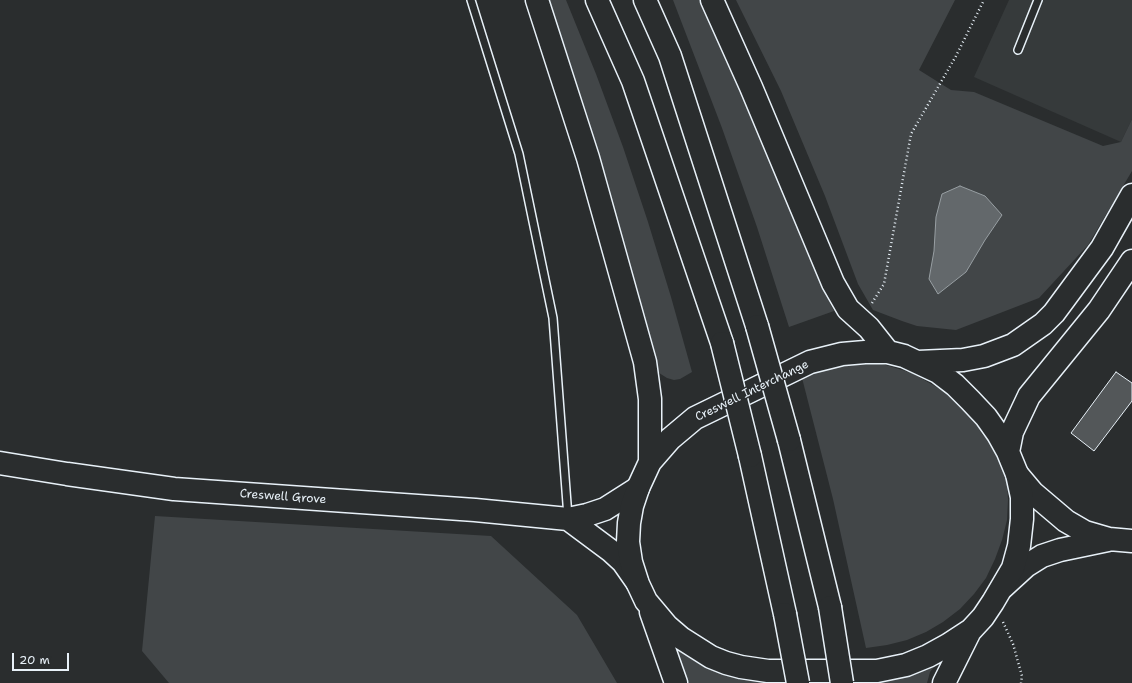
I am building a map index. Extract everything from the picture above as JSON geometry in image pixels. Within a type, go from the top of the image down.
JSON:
[{"type":"main road","points":[[537,0],[588,158],[645,362],[650,399],[650,462]]},
{"type":"main road","points":[[597,0],[632,82],[722,343],[750,456],[785,614],[798,683]]},
{"type":"main road","points":[[645,0],[670,56],[757,326],[789,440],[830,607],[842,683]]},
{"type":"main road","points":[[712,0],[751,87],[833,283],[848,309],[868,328],[888,352]]},
{"type":"main road","points":[[918,362],[963,360],[984,356],[1013,345],[1043,324],[1054,313],[1102,248],[1132,195]]},
{"type":"main road","points":[[1008,452],[1012,432],[1029,396],[1099,310],[1132,261]]},
{"type":"main road","name":"Creswell Interchange","points":[[888,352],[904,356],[938,372],[955,385],[994,428],[1008,452],[1017,474],[1022,497],[1022,519],[1019,546],[1013,568],[998,595],[983,617],[971,630],[928,656],[906,665],[877,671],[768,671],[741,667],[711,657],[681,638],[656,614],[642,592],[631,562],[628,542],[629,523],[632,506],[638,488],[650,462],[670,439],[695,418],[786,373],[810,362],[842,354],[888,352]]},
{"type":"main road","name":"Creswell Grove","points":[[0,462],[67,474],[174,489],[475,510],[568,519],[605,509],[638,488]]},
{"type":"main road","points":[[1017,474],[1033,493],[1066,521],[1085,532],[1109,539],[1132,541]]},
{"type":"main road","points":[[568,519],[611,551],[623,562],[642,592],[676,683]]},
{"type":"main road","points":[[998,595],[1026,566],[1042,556],[1060,550],[1109,539]]},
{"type":"main road","points":[[944,683],[971,630]]},
{"type":"lane","points":[[471,0],[519,154],[553,318],[568,519]]},
{"type":"lane","points":[[1018,50],[1038,0]]},
{"type":"path","points":[[869,306],[873,303],[884,284],[911,134],[956,56],[984,0]]},
{"type":"path","points":[[998,595],[1022,676],[1021,683]]},
{"type":"shaded area","points":[[547,0],[566,0],[596,74],[623,147],[671,297],[692,372],[680,379],[674,380],[667,378],[656,371]]},
{"type":"shaded area","points":[[673,0],[705,0],[819,275],[825,294],[834,311],[789,327],[757,227],[722,128]]},
{"type":"shaded area","points":[[736,0],[955,0],[919,70],[951,90],[974,92],[1103,146],[1121,142],[1132,119],[1132,171],[1088,245],[1039,298],[956,330],[917,326],[873,310],[858,284],[825,196],[781,91]]},
{"type":"shaded area","points":[[1009,0],[1132,0],[1132,119],[1121,142],[974,77]]},
{"type":"shaded area","points":[[960,186],[985,196],[1002,215],[966,272],[938,294],[929,279],[934,251],[936,217],[942,194]]},
{"type":"shaded area","points":[[854,363],[879,363],[912,373],[947,393],[972,416],[982,434],[993,445],[1003,459],[1007,479],[1008,500],[1007,520],[995,559],[986,578],[960,609],[943,622],[926,632],[907,640],[866,648],[833,499],[801,374]]},
{"type":"shaded area","points":[[155,516],[491,536],[577,615],[617,683],[169,683],[142,651]]},
{"type":"shaded area","points":[[671,641],[762,668],[765,683],[686,683]]},
{"type":"shaded area","points":[[940,659],[930,672],[927,683],[873,683],[872,677]]},
{"type":"building","points":[[1116,372],[1132,383],[1132,401],[1094,451],[1071,433]]}]
